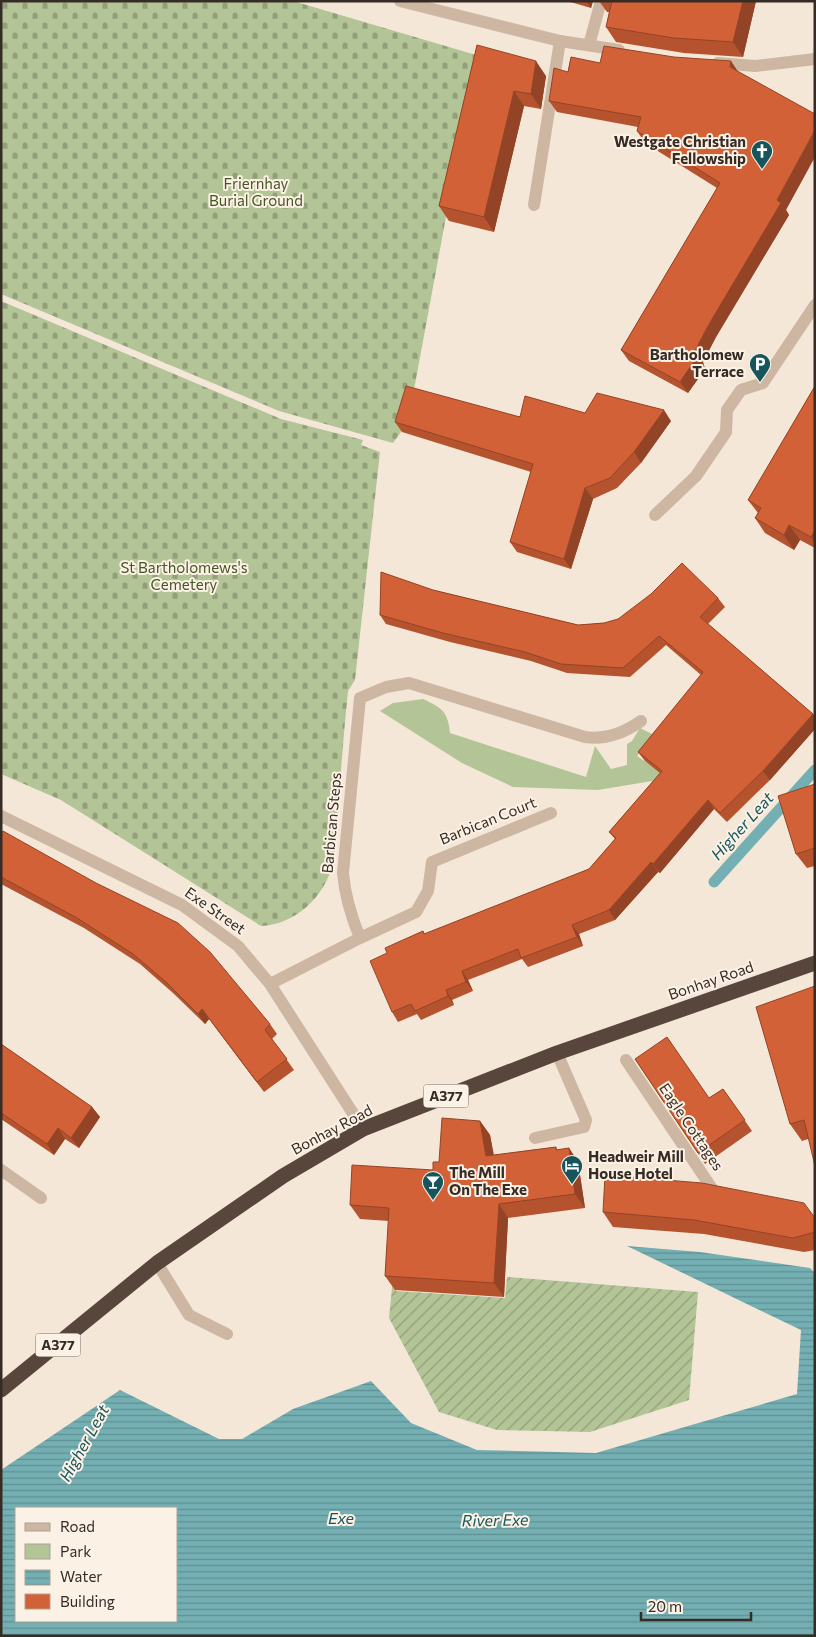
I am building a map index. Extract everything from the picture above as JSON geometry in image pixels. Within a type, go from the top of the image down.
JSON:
[{"type":"highway","name":"Bonhay Road","points":[[1,1390],[157,1263],[283,1176],[363,1129],[557,1053],[815,963]]},
{"type":"street","points":[[400,1],[560,41],[636,53]]},
{"type":"street","points":[[589,45],[601,1]]},
{"type":"street","points":[[534,204],[546,119],[560,41]]},
{"type":"street","points":[[701,62],[755,66],[815,59]]},
{"type":"street","points":[[655,515],[696,476],[726,432],[727,410],[741,390],[763,383],[811,309]]},
{"type":"street","name":"Barbican Steps","points":[[360,938],[344,893],[343,873],[360,698],[386,687],[409,683],[585,737],[598,739],[628,730],[641,721]]},
{"type":"street","name":"Barbican Court","points":[[360,938],[416,912],[428,891],[432,862],[552,812]]},
{"type":"street","name":"Exe Street","points":[[1,816],[182,906],[238,946],[270,984],[363,1129]]},
{"type":"street","points":[[270,984],[360,938]]},
{"type":"street","points":[[535,1138],[584,1127],[586,1120],[557,1053]]},
{"type":"street","name":"Eagle Cottages","points":[[626,1060],[717,1190],[693,1188]]},
{"type":"street","points":[[1,1170],[41,1198]]},
{"type":"street","points":[[157,1263],[189,1315],[227,1334]]},
{"type":"green space","name":"Friernhay Burial Ground","points":[[1,1],[293,1],[476,55],[413,395],[401,432],[393,443],[279,411],[1,294]]},
{"type":"green space","name":"St Bartholomews's Cemetery","points":[[1,301],[281,419],[363,440],[361,445],[380,452],[355,680],[348,691],[333,862],[324,886],[316,897],[297,914],[286,920],[261,926],[61,800],[1,774]]},
{"type":"green space","points":[[423,699],[443,711],[448,720],[450,733],[586,777],[595,746],[611,769],[627,765],[627,744],[632,741],[640,728],[654,735],[637,756],[670,778],[598,790],[513,787],[462,763],[380,711],[393,703]]},
{"type":"green space","points":[[395,1258],[396,1291],[505,1298],[507,1277],[698,1292],[689,1400],[590,1432],[497,1430],[439,1412],[389,1318]]},
{"type":"water","name":"Exe","points":[[627,1246],[700,1252],[810,1268],[815,1273],[815,1636],[1,1636],[1,1470],[120,1390],[219,1439],[242,1439],[293,1409],[371,1381],[411,1423],[477,1450],[596,1453],[797,1394],[801,1330]]},
{"type":"building","points":[[612,1],[743,1],[733,42],[674,38],[606,27]]},
{"type":"building","points":[[477,45],[536,61],[531,94],[514,91],[484,217],[439,206]]},
{"type":"building","points":[[604,46],[674,57],[731,61],[730,67],[815,114],[815,130],[777,200],[781,203],[708,326],[695,351],[697,357],[680,382],[621,350],[720,183],[637,131],[641,117],[549,101],[554,68],[568,72],[571,57],[600,63]]},
{"type":"building","points":[[406,386],[520,417],[525,396],[585,413],[597,393],[664,410],[634,452],[610,478],[585,488],[564,559],[510,542],[533,464],[395,422]]},
{"type":"building","points":[[815,386],[815,530],[811,537],[789,525],[784,535],[755,518],[761,508],[748,500]]},
{"type":"building","points":[[682,563],[718,598],[700,617],[813,714],[763,771],[720,813],[708,800],[653,864],[651,862],[609,910],[572,925],[577,937],[521,958],[518,949],[462,971],[466,982],[446,990],[448,996],[415,1011],[411,1004],[392,1012],[370,961],[387,953],[385,948],[423,931],[424,934],[589,869],[616,838],[609,832],[662,771],[638,752],[703,672],[659,636],[623,668],[561,664],[525,652],[443,633],[380,615],[381,572],[433,590],[578,625],[604,623],[618,619],[651,594]]},
{"type":"building","points":[[815,784],[815,848],[796,854],[778,796]]},
{"type":"building","points":[[3,831],[96,883],[178,923],[210,952],[270,1024],[265,1030],[287,1059],[257,1082],[202,1009],[198,1014],[166,982],[133,954],[77,918],[1,877],[1,834]]},
{"type":"building","points":[[815,986],[815,1166],[804,1120],[790,1124],[756,1007]]},
{"type":"building","points":[[667,1037],[709,1098],[723,1089],[745,1120],[698,1153],[635,1059]]},
{"type":"building","points":[[1,1044],[92,1107],[71,1138],[58,1128],[47,1144],[1,1113]]},
{"type":"building","name":"The Mill On The Exe","points":[[442,1118],[480,1121],[486,1156],[556,1147],[556,1150],[569,1148],[575,1194],[499,1204],[494,1283],[385,1276],[389,1208],[350,1205],[352,1165],[433,1170],[433,1162],[439,1162]]},
{"type":"building","points":[[605,1175],[702,1183],[804,1203],[815,1218],[815,1232],[793,1238],[694,1220],[603,1212]]},
{"type":"waterway","name":"Higher Leat","points":[[714,882],[815,770]]},
{"type":"place","name":"Westgate Christian Fellowship","points":[[762,170]]},
{"type":"place","name":"Bartholomew Terrace","points":[[760,383]]},
{"type":"place","name":"Headweir Mill House Hotel","points":[[572,1185]]},
{"type":"place","name":"The Mill On The Exe","points":[[433,1201]]},
{"type":"water label","name":"River Exe","points":[[495,1520]]}]
